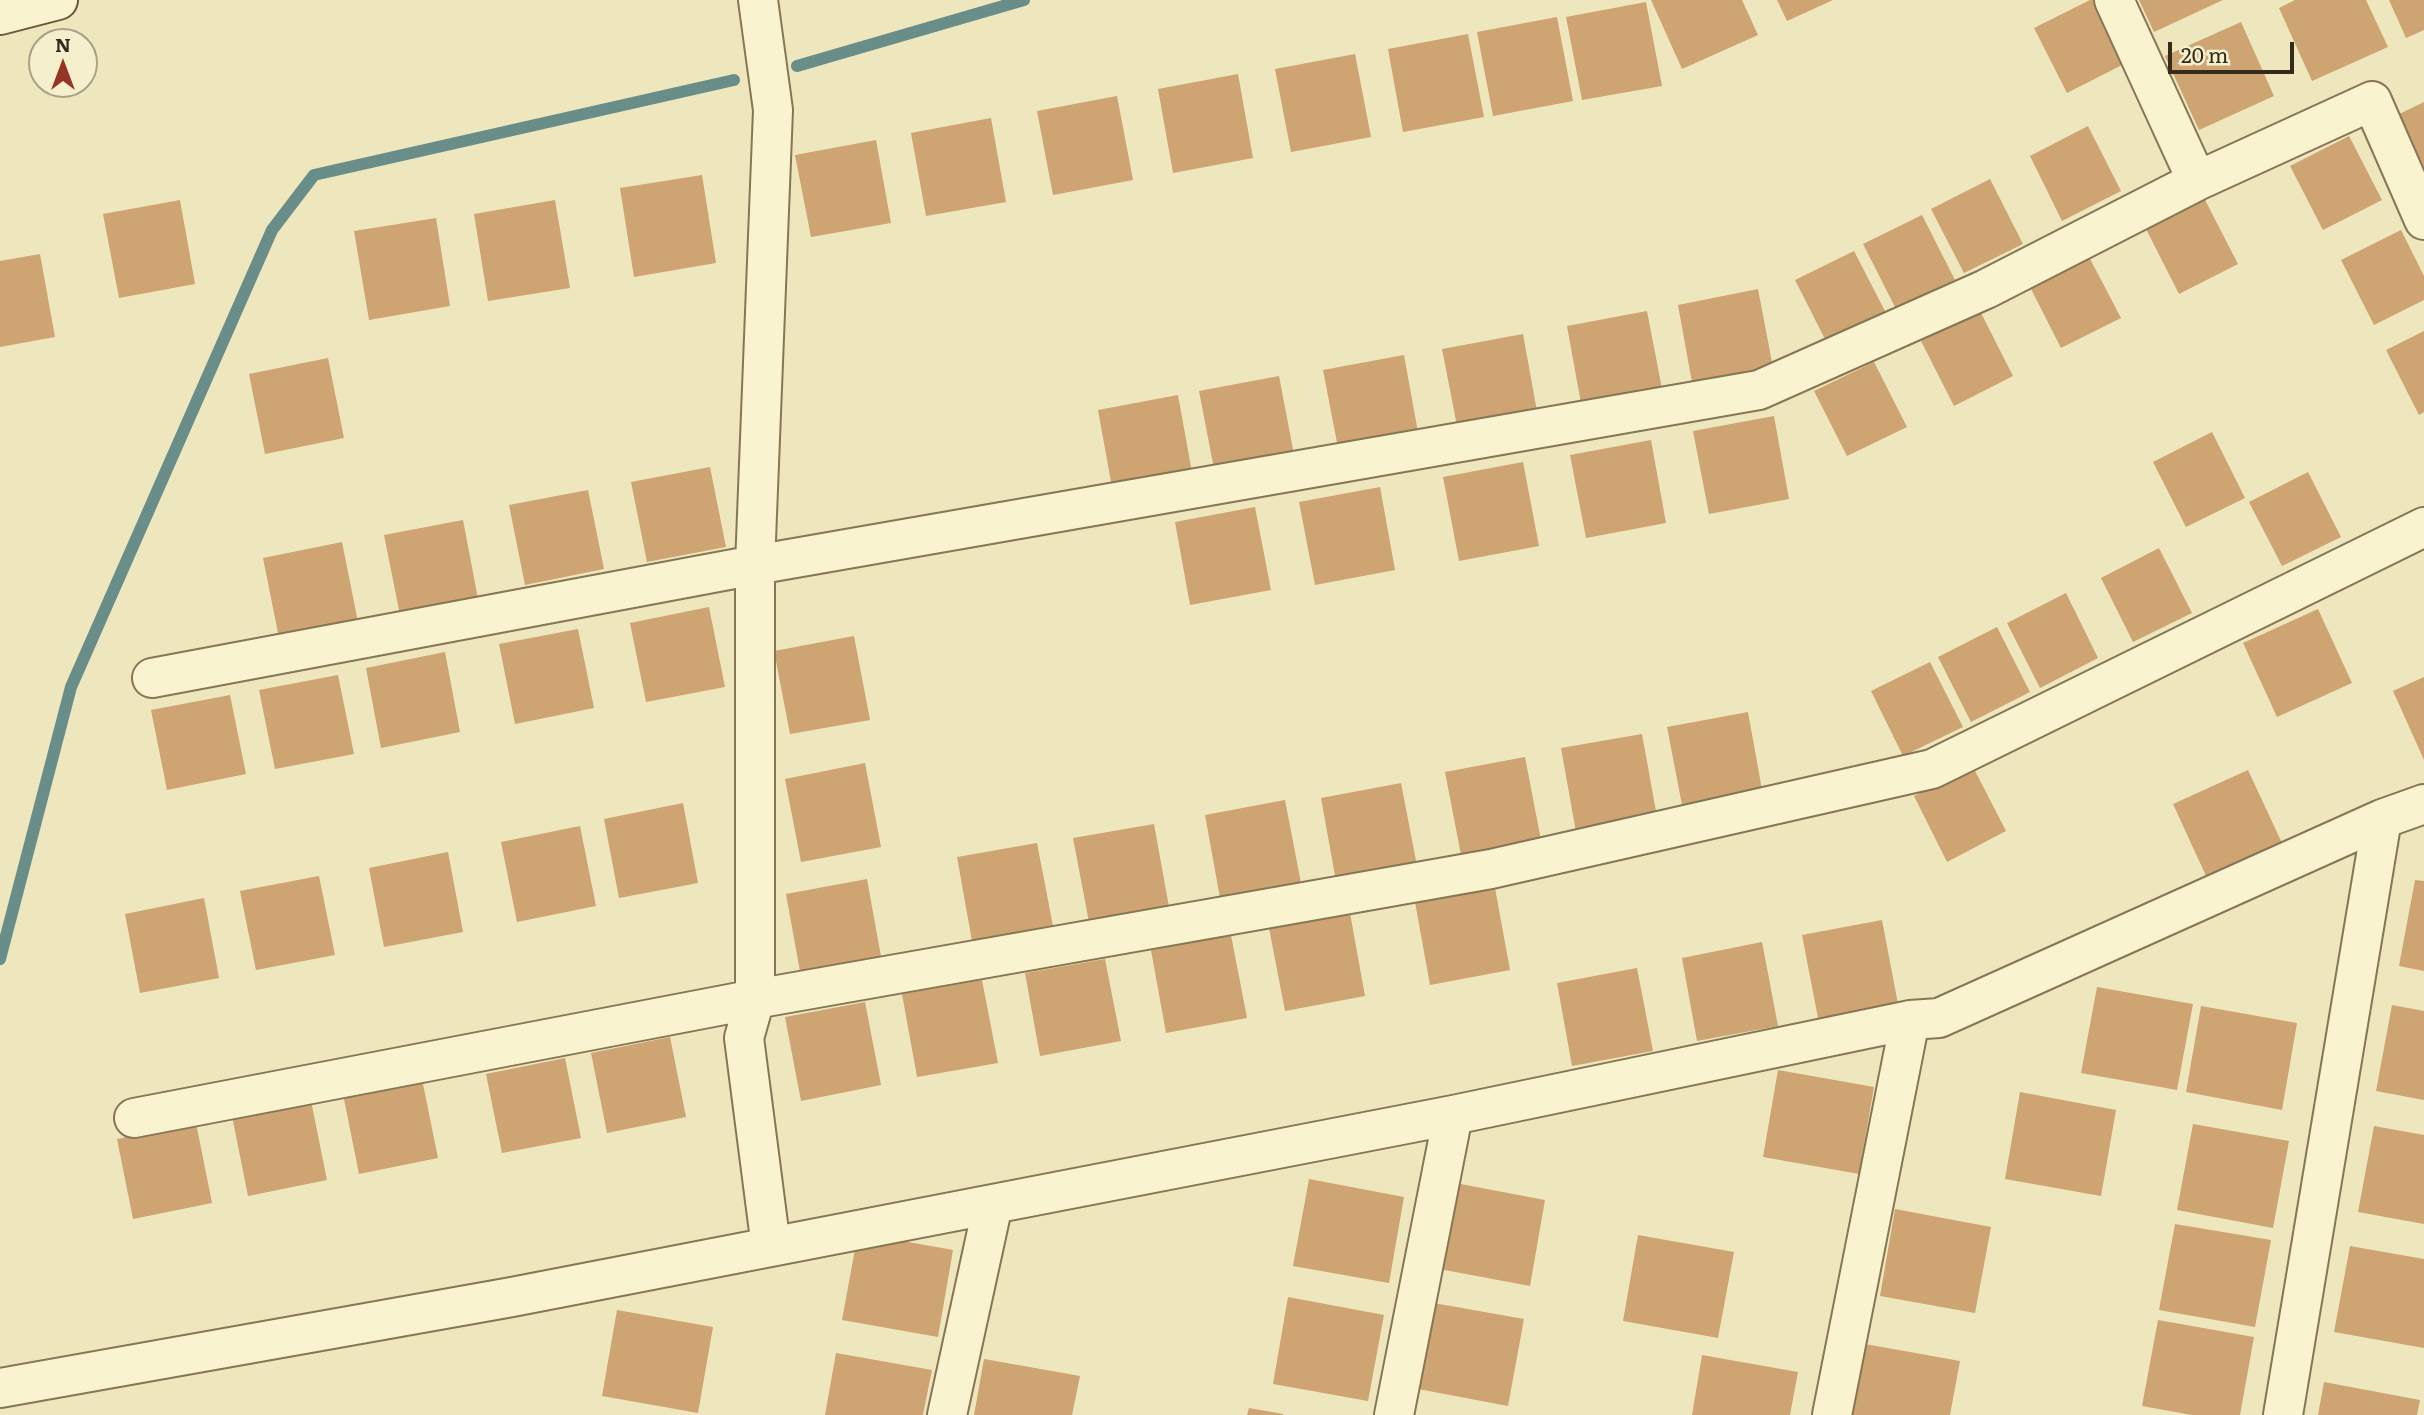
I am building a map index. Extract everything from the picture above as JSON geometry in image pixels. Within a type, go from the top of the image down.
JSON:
[{"type":"street","points":[[0,15],[58,0]]},
{"type":"street","points":[[758,0],[773,110],[755,565],[755,999],[744,1038],[771,1247]]},
{"type":"street","points":[[2114,0],[2197,181]]},
{"type":"street","points":[[152,678],[755,565],[1759,390],[1986,289],[2197,181],[2372,101],[2424,220]]},
{"type":"street","points":[[134,1118],[755,999],[1491,869],[1932,769],[2424,527]]},
{"type":"street","points":[[0,1388],[512,1297],[1453,1115],[1910,1020],[1939,1018],[2382,819],[2424,804]]},
{"type":"street","points":[[2283,1415],[2382,819]]},
{"type":"street","points":[[1832,1415],[1910,1020]]},
{"type":"street","points":[[1394,1415],[1453,1115]]},
{"type":"street","points":[[947,1415],[993,1204]]},
{"type":"building","points":[[1651,0],[1742,0],[1758,35],[1682,69]]},
{"type":"building","points":[[1777,0],[1833,0],[1787,21]]},
{"type":"building","points":[[2094,0],[2126,63],[2067,93],[2034,28]]},
{"type":"building","points":[[2139,0],[2223,0],[2154,32]]},
{"type":"building","points":[[2295,0],[2366,0],[2388,47],[2312,81],[2279,8]]},
{"type":"building","points":[[2389,0],[2424,0],[2424,30],[2406,38]]},
{"type":"building","points":[[1646,2],[1662,86],[1582,100],[1566,17]]},
{"type":"building","points":[[1557,17],[1573,101],[1493,116],[1477,32]]},
{"type":"building","points":[[2241,22],[2274,96],[2199,130],[2165,56]]},
{"type":"building","points":[[1468,34],[1484,117],[1403,132],[1388,49]]},
{"type":"building","points":[[1355,54],[1371,137],[1291,152],[1275,69]]},
{"type":"building","points":[[1238,74],[1253,158],[1173,173],[1158,89]]},
{"type":"building","points":[[1117,96],[1133,180],[1053,195],[1037,111]]},
{"type":"building","points":[[2424,102],[2424,184],[2393,117]]},
{"type":"building","points":[[991,118],[1006,202],[926,216],[911,133]]},
{"type":"building","points":[[2088,126],[2121,191],[2062,221],[2030,156]]},
{"type":"building","points":[[2349,136],[2382,200],[2323,230],[2290,166]]},
{"type":"building","points":[[876,140],[891,223],[811,237],[795,155]]},
{"type":"building","points":[[702,175],[716,263],[634,277],[620,188]]},
{"type":"building","points":[[1990,179],[2023,244],[1964,273],[1931,209]]},
{"type":"building","points":[[180,200],[195,284],[119,298],[103,214]]},
{"type":"building","points":[[555,200],[570,288],[488,301],[474,214]]},
{"type":"building","points":[[2205,200],[2238,264],[2179,294],[2146,229]]},
{"type":"building","points":[[1922,215],[1955,280],[1896,309],[1863,244]]},
{"type":"building","points":[[436,218],[450,306],[369,320],[354,231]]},
{"type":"building","points":[[2401,230],[2424,276],[2424,300],[2374,325],[2341,260]]},
{"type":"building","points":[[1854,251],[1887,315],[1828,345],[1795,280]]},
{"type":"building","points":[[2087,253],[2121,318],[2061,348],[2028,283]]},
{"type":"building","points":[[40,254],[55,337],[0,347],[0,261]]},
{"type":"building","points":[[1758,289],[1774,373],[1693,388],[1678,305]]},
{"type":"building","points":[[1647,311],[1663,394],[1582,409],[1567,326]]},
{"type":"building","points":[[1980,311],[2013,376],[1954,406],[1921,341]]},
{"type":"building","points":[[2424,331],[2424,412],[2419,415],[2386,350]]},
{"type":"building","points":[[1523,334],[1538,417],[1458,431],[1442,349]]},
{"type":"building","points":[[1404,355],[1419,438],[1339,453],[1323,370]]},
{"type":"building","points":[[328,358],[344,438],[265,454],[249,374]]},
{"type":"building","points":[[1874,362],[1907,427],[1847,456],[1814,391]]},
{"type":"building","points":[[1279,376],[1295,460],[1215,474],[1199,391]]},
{"type":"building","points":[[1178,395],[1193,478],[1113,493],[1098,410]]},
{"type":"building","points":[[1774,416],[1789,499],[1709,514],[1693,431]]},
{"type":"building","points":[[2212,432],[2245,498],[2186,527],[2153,462]]},
{"type":"building","points":[[1651,440],[1666,523],[1586,538],[1570,455]]},
{"type":"building","points":[[1523,462],[1539,546],[1459,561],[1443,477]]},
{"type":"building","points":[[710,467],[726,547],[647,562],[631,482]]},
{"type":"building","points":[[2308,472],[2341,537],[2282,566],[2249,502]]},
{"type":"building","points":[[1380,487],[1395,570],[1315,585],[1299,502]]},
{"type":"building","points":[[588,490],[604,569],[525,585],[509,505]]},
{"type":"building","points":[[1255,507],[1271,590],[1190,605],[1175,522]]},
{"type":"building","points":[[463,520],[478,599],[400,615],[384,535]]},
{"type":"building","points":[[342,542],[358,622],[279,638],[263,558]]},
{"type":"building","points":[[2159,548],[2192,613],[2133,642],[2101,578]]},
{"type":"building","points":[[2066,593],[2098,658],[2040,688],[2007,623]]},
{"type":"building","points":[[709,607],[725,687],[646,702],[630,623]]},
{"type":"building","points":[[2318,609],[2352,683],[2277,717],[2243,643]]},
{"type":"building","points":[[1997,627],[2030,692],[1971,722],[1938,657]]},
{"type":"building","points":[[578,629],[594,708],[515,724],[499,644]]},
{"type":"building","points":[[854,636],[870,720],[790,734],[774,651]]},
{"type":"building","points":[[445,652],[460,732],[381,748],[366,668]]},
{"type":"building","points":[[1930,662],[1963,727],[1903,756],[1871,691]]},
{"type":"building","points":[[338,675],[354,754],[275,769],[259,690]]},
{"type":"building","points":[[2424,677],[2424,760],[2393,691]]},
{"type":"building","points":[[230,695],[246,774],[167,790],[151,710]]},
{"type":"building","points":[[1748,712],[1763,795],[1683,810],[1667,727]]},
{"type":"building","points":[[1642,734],[1657,817],[1576,832],[1561,748]]},
{"type":"building","points":[[1525,757],[1541,840],[1461,855],[1445,772]]},
{"type":"building","points":[[865,763],[881,847],[801,862],[785,779]]},
{"type":"building","points":[[1973,767],[2006,831],[1947,862],[1914,796]]},
{"type":"building","points":[[2248,770],[2282,843],[2207,878],[2173,804]]},
{"type":"building","points":[[1401,783],[1417,866],[1336,881],[1321,798]]},
{"type":"building","points":[[1285,800],[1301,883],[1220,898],[1205,815]]},
{"type":"building","points":[[683,803],[698,883],[619,898],[604,819]]},
{"type":"building","points":[[1154,824],[1169,907],[1089,922],[1073,838]]},
{"type":"building","points":[[580,826],[596,906],[517,922],[501,842]]},
{"type":"building","points":[[1037,843],[1053,926],[972,941],[957,857]]},
{"type":"building","points":[[448,852],[463,932],[384,947],[369,868]]},
{"type":"building","points":[[319,876],[335,955],[256,970],[240,891]]},
{"type":"building","points":[[867,879],[882,962],[801,977],[786,894]]},
{"type":"building","points":[[2415,880],[2424,881],[2424,971],[2399,966]]},
{"type":"building","points":[[1495,888],[1510,970],[1430,985],[1415,902]]},
{"type":"building","points":[[204,898],[219,978],[140,993],[125,914]]},
{"type":"building","points":[[1350,913],[1365,996],[1285,1011],[1269,928]]},
{"type":"building","points":[[1882,920],[1898,1004],[1818,1018],[1802,935]]},
{"type":"building","points":[[1231,935],[1247,1018],[1166,1033],[1151,950]]},
{"type":"building","points":[[1762,942],[1778,1026],[1697,1041],[1682,958]]},
{"type":"building","points":[[1105,959],[1121,1041],[1040,1056],[1025,973]]},
{"type":"building","points":[[1637,968],[1653,1051],[1572,1066],[1557,983]]},
{"type":"building","points":[[982,980],[998,1063],[917,1077],[902,994]]},
{"type":"building","points":[[2097,987],[2193,1004],[2177,1090],[2081,1073]]},
{"type":"building","points":[[865,1002],[881,1085],[801,1101],[785,1017]]},
{"type":"building","points":[[2392,1005],[2424,1011],[2424,1100],[2376,1091]]},
{"type":"building","points":[[2201,1006],[2297,1023],[2282,1110],[2186,1092]]},
{"type":"building","points":[[670,1037],[686,1117],[607,1133],[591,1053]]},
{"type":"building","points":[[565,1058],[581,1138],[502,1153],[486,1074]]},
{"type":"building","points":[[1778,1070],[1874,1087],[1859,1174],[1763,1157]]},
{"type":"building","points":[[422,1079],[438,1158],[359,1174],[343,1094]]},
{"type":"building","points":[[2020,1092],[2116,1110],[2101,1196],[2005,1179]]},
{"type":"building","points":[[311,1101],[327,1180],[248,1196],[232,1116]]},
{"type":"building","points":[[196,1123],[212,1203],[133,1219],[117,1139]]},
{"type":"building","points":[[2193,1124],[2289,1141],[2273,1228],[2177,1210]]},
{"type":"building","points":[[2374,1126],[2424,1135],[2424,1224],[2358,1212]]},
{"type":"building","points":[[1309,1179],[1404,1197],[1389,1283],[1293,1266]]},
{"type":"building","points":[[1450,1182],[1545,1200],[1530,1286],[1434,1268]]},
{"type":"building","points":[[1895,1209],[1991,1227],[1975,1313],[1880,1296]]},
{"type":"building","points":[[2175,1224],[2271,1240],[2255,1327],[2159,1310]]},
{"type":"building","points":[[858,1233],[953,1250],[938,1337],[842,1320]]},
{"type":"building","points":[[1638,1235],[1734,1252],[1718,1338],[1623,1321]]},
{"type":"building","points":[[2350,1246],[2424,1259],[2424,1348],[2334,1332]]},
{"type":"building","points":[[1288,1297],[1384,1315],[1368,1401],[1273,1384]]},
{"type":"building","points":[[1428,1302],[1524,1319],[1508,1406],[1413,1388]]},
{"type":"building","points":[[617,1310],[713,1327],[698,1413],[602,1396]]},
{"type":"building","points":[[2158,1320],[2254,1337],[2240,1415],[2192,1415],[2142,1406]]},
{"type":"building","points":[[1865,1344],[1960,1361],[1950,1415],[1852,1415]]},
{"type":"building","points":[[836,1353],[932,1370],[923,1415],[825,1415]]},
{"type":"building","points":[[1702,1355],[1798,1372],[1790,1415],[1692,1415]]},
{"type":"building","points":[[984,1359],[1080,1376],[1072,1415],[974,1415]]},
{"type":"building","points":[[2324,1382],[2420,1400],[2417,1415],[2318,1415]]},
{"type":"building","points":[[1249,1408],[1283,1414],[1283,1415],[1247,1415]]},
{"type":"waterway","points":[[797,66],[1024,0]]},
{"type":"waterway","points":[[0,959],[71,687],[272,230],[314,175],[734,80]]}]
